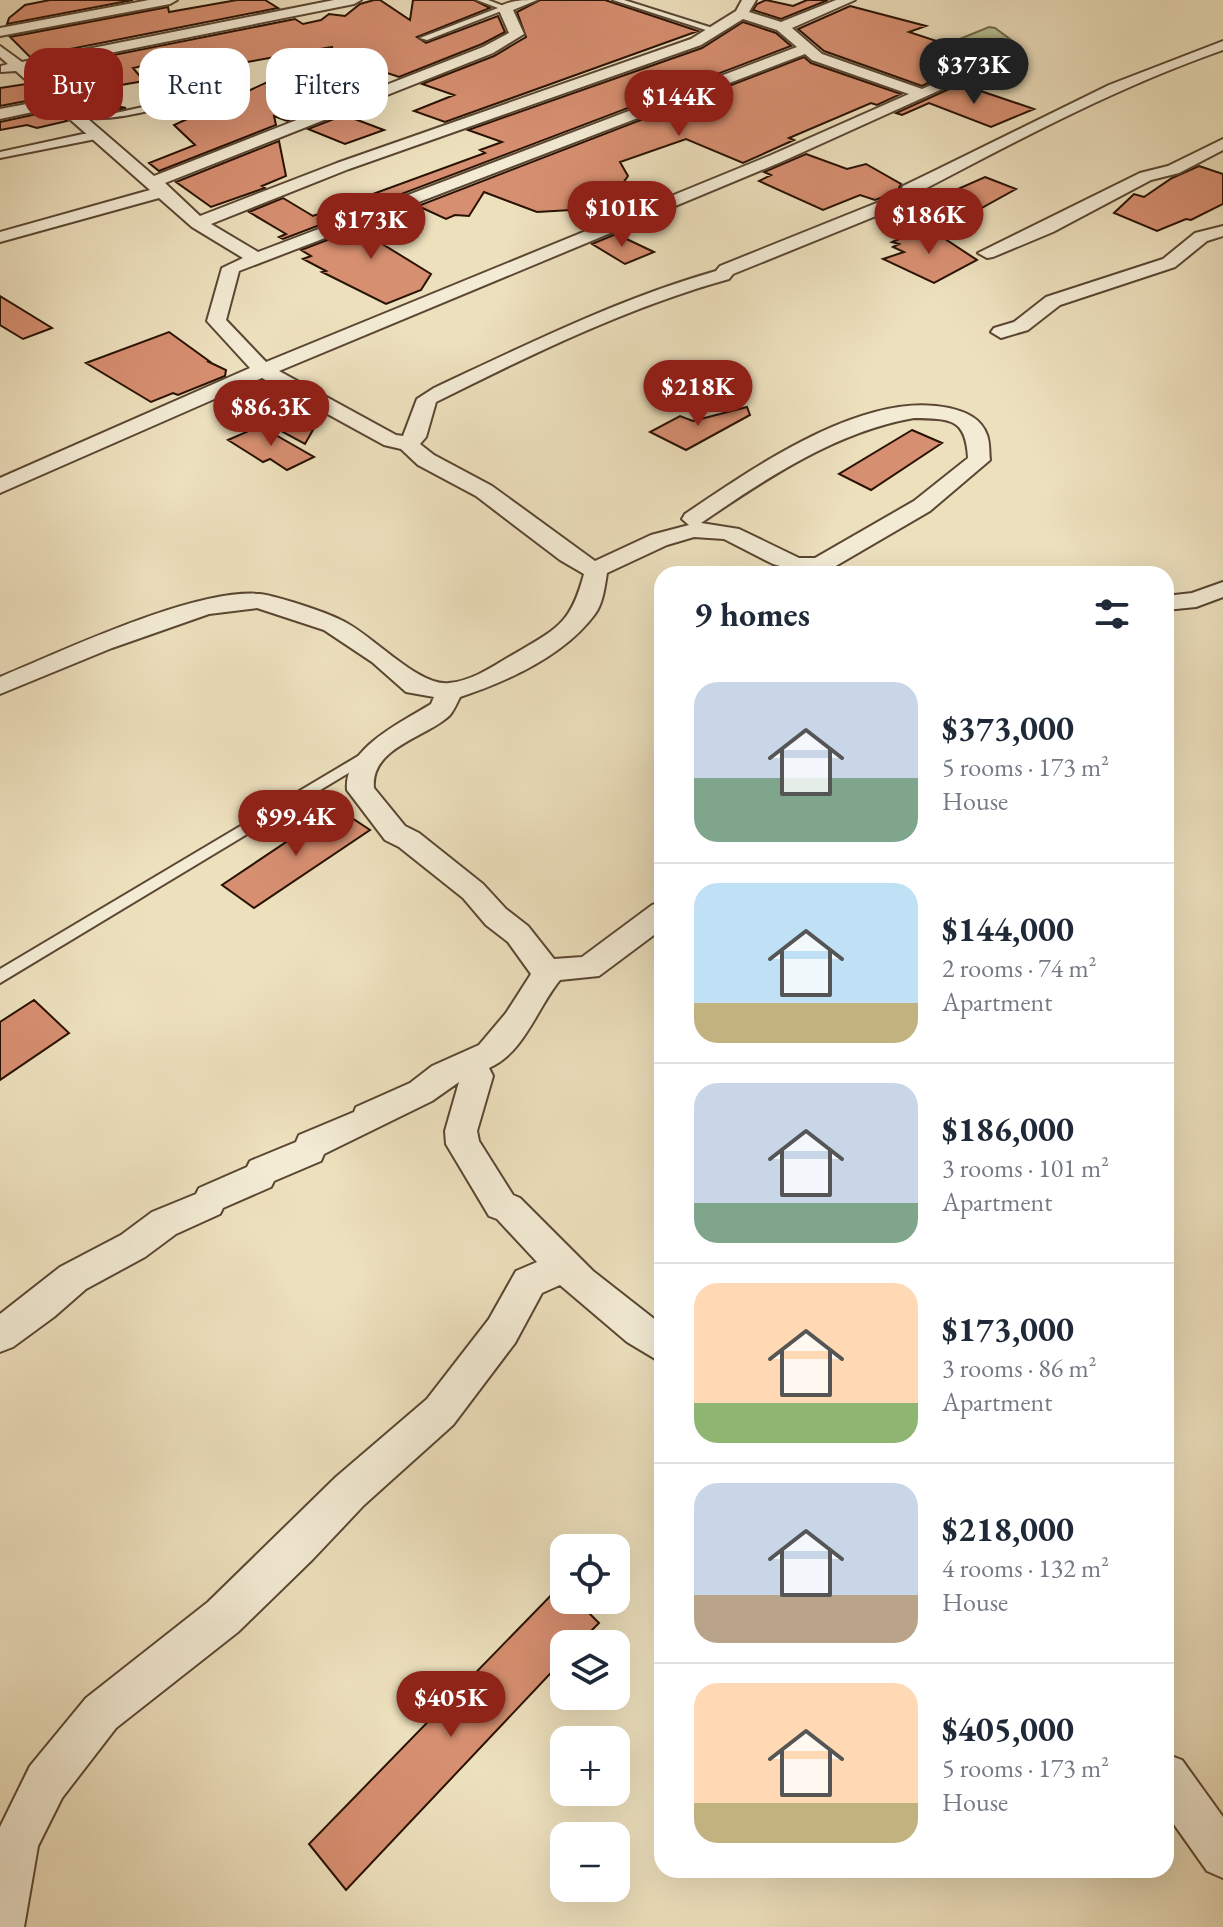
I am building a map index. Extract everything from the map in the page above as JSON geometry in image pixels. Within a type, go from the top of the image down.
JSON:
[{"type":"street","points":[[0,32],[170,0]]},
{"type":"street","points":[[0,70],[354,0]]},
{"type":"street","points":[[156,184],[488,50],[517,34],[505,8],[530,0]]},
{"type":"street","points":[[782,27],[848,0]]},
{"type":"street","points":[[198,223],[343,166],[696,42],[718,31],[745,7],[782,27],[817,57],[923,94]]},
{"type":"street","points":[[407,443],[416,437],[427,399],[441,392],[556,338],[691,284],[723,275],[726,270],[865,216],[907,197],[909,190],[940,174],[1131,82],[1198,52],[1223,45]]},
{"type":"street","points":[[0,686],[103,643],[205,607],[259,601],[333,625],[372,650],[415,686],[450,692],[500,674],[556,640],[586,610],[596,573],[484,491],[426,460],[407,443],[391,441],[263,370],[216,321],[231,268],[805,49]]},
{"type":"street","points":[[0,50],[24,69]]},
{"type":"street","points":[[0,486],[263,370],[775,159],[975,71]]},
{"type":"street","points":[[0,114],[24,111]]},
{"type":"street","points":[[82,120],[198,223],[257,259]]},
{"type":"street","points":[[987,253],[1058,223],[1146,176],[1173,170],[1223,144]]},
{"type":"street","points":[[0,237],[161,192],[156,184]]},
{"type":"street","points":[[1001,332],[1021,326],[1053,301],[1169,263],[1201,237],[1223,231]]},
{"type":"street","points":[[593,570],[611,564],[651,542],[696,529],[727,533],[786,562],[806,566],[831,560],[923,505],[960,471],[979,460],[979,439],[973,427],[953,415],[914,410],[888,414],[859,423],[775,466],[693,519]]},
{"type":"street","points":[[1174,602],[1196,600],[1223,589]]},
{"type":"street","points":[[450,692],[441,709],[375,751],[360,782],[361,790],[395,833],[409,840],[473,891],[496,917],[518,934],[540,965],[550,972]]},
{"type":"street","points":[[0,1335],[73,1278],[133,1246],[164,1223],[259,1177],[262,1171],[309,1151],[311,1145],[421,1092],[443,1075],[490,1054],[517,1022],[550,972],[588,968],[654,920]]},
{"type":"street","points":[[469,1063],[477,1076],[461,1131],[463,1144],[501,1206],[508,1208],[563,1268],[611,1311],[654,1341]]},
{"type":"street","points":[[1,1927],[16,1843],[46,1782],[101,1713],[223,1617],[299,1545],[350,1491],[440,1412],[502,1331],[529,1282],[563,1268]]},
{"type":"street","points":[[1174,1787],[1223,1855]]},
{"type":"lane","points":[[481,0],[505,8]]},
{"type":"lane","points":[[617,0],[718,31]]},
{"type":"lane","points":[[424,38],[505,8]]},
{"type":"lane","points":[[0,155],[83,137],[102,137]]},
{"type":"lane","points":[[0,977],[375,751]]},
{"type":"green space","points":[[989,27],[1018,45],[989,53],[952,42]]},
{"type":"building","points":[[50,0],[133,0],[7,24],[9,18],[25,5]]},
{"type":"building","points":[[237,0],[265,0],[278,8],[76,48],[24,48],[24,51],[10,37],[168,7],[169,12]]},
{"type":"building","points":[[380,0],[410,20],[413,0],[474,0],[490,8],[417,37],[426,43],[498,16],[505,32],[399,77],[388,73],[388,48],[266,48],[266,59],[250,61],[250,48],[149,48],[295,19],[303,24],[321,20],[329,14],[345,16],[360,4]]},
{"type":"building","points":[[540,0],[605,0],[698,31],[445,122],[414,111],[454,95],[422,84],[494,56],[526,37],[517,12]]},
{"type":"building","points":[[766,0],[793,6],[807,0],[828,0],[781,19],[753,10]]},
{"type":"building","points":[[850,6],[926,26],[909,32],[979,55],[931,74],[941,77],[922,86],[824,51],[798,29]]},
{"type":"building","points":[[743,22],[776,33],[791,46],[283,239],[279,237],[286,234],[249,212],[283,198],[313,216],[485,153],[480,150],[502,142],[468,130],[702,48]]},
{"type":"building","points":[[139,50],[139,67],[133,68],[139,75],[139,82],[123,85],[123,53]]},
{"type":"building","points":[[804,57],[811,63],[901,94],[877,105],[871,103],[789,138],[794,140],[743,163],[686,139],[620,162],[628,176],[605,208],[537,212],[484,192],[469,216],[455,215],[446,219],[418,206]]},
{"type":"building","points":[[266,83],[266,120],[275,120],[276,125],[159,171],[149,163],[195,145],[174,125],[185,120],[250,120],[250,90]]},
{"type":"building","points":[[24,84],[24,101],[0,106],[0,88]]},
{"type":"building","points":[[960,84],[1034,109],[991,127],[929,103],[902,115],[896,113]]},
{"type":"building","points":[[24,117],[24,120],[67,121],[37,128],[27,125],[0,130],[0,122]]},
{"type":"building","points":[[331,120],[357,120],[384,130],[345,144],[308,129]]},
{"type":"building","points":[[279,141],[286,176],[262,186],[265,188],[211,207],[176,182]]},
{"type":"building","points":[[806,154],[847,169],[866,164],[901,184],[897,192],[875,200],[860,195],[823,210],[759,181],[771,175],[764,172]]},
{"type":"building","points":[[1199,166],[1223,174],[1223,204],[1191,220],[1186,219],[1157,231],[1114,213],[1134,194],[1144,197],[1172,178]]},
{"type":"building","points":[[985,177],[1016,189],[962,219],[957,231],[900,210],[914,204],[920,195],[931,201]]},
{"type":"building","points":[[403,211],[397,222],[414,233],[384,245],[431,274],[421,290],[386,304],[303,259],[311,256],[301,250]]},
{"type":"building","points":[[927,227],[977,260],[934,283],[883,259],[904,252],[893,247],[899,244],[892,242]]},
{"type":"building","points":[[616,234],[654,252],[625,264],[592,244]]},
{"type":"building","points":[[0,296],[52,328],[23,339],[0,325]]},
{"type":"building","points":[[169,332],[207,361],[226,370],[225,376],[151,402],[86,363]]},
{"type":"building","points":[[256,391],[314,428],[305,444],[229,403]]},
{"type":"building","points":[[747,407],[750,415],[686,450],[650,432],[680,416],[693,421]]},
{"type":"building","points":[[260,426],[314,457],[287,470],[270,459],[263,462],[228,440]]},
{"type":"building","points":[[912,430],[942,443],[871,490],[839,474]]},
{"type":"building","points":[[337,808],[370,830],[254,908],[222,885]]},
{"type":"building","points":[[34,1000],[69,1033],[0,1080],[0,1022]]},
{"type":"building","points":[[550,1596],[550,1614],[590,1614],[599,1623],[592,1630],[550,1630],[550,1674],[346,1890],[309,1844]]}]
